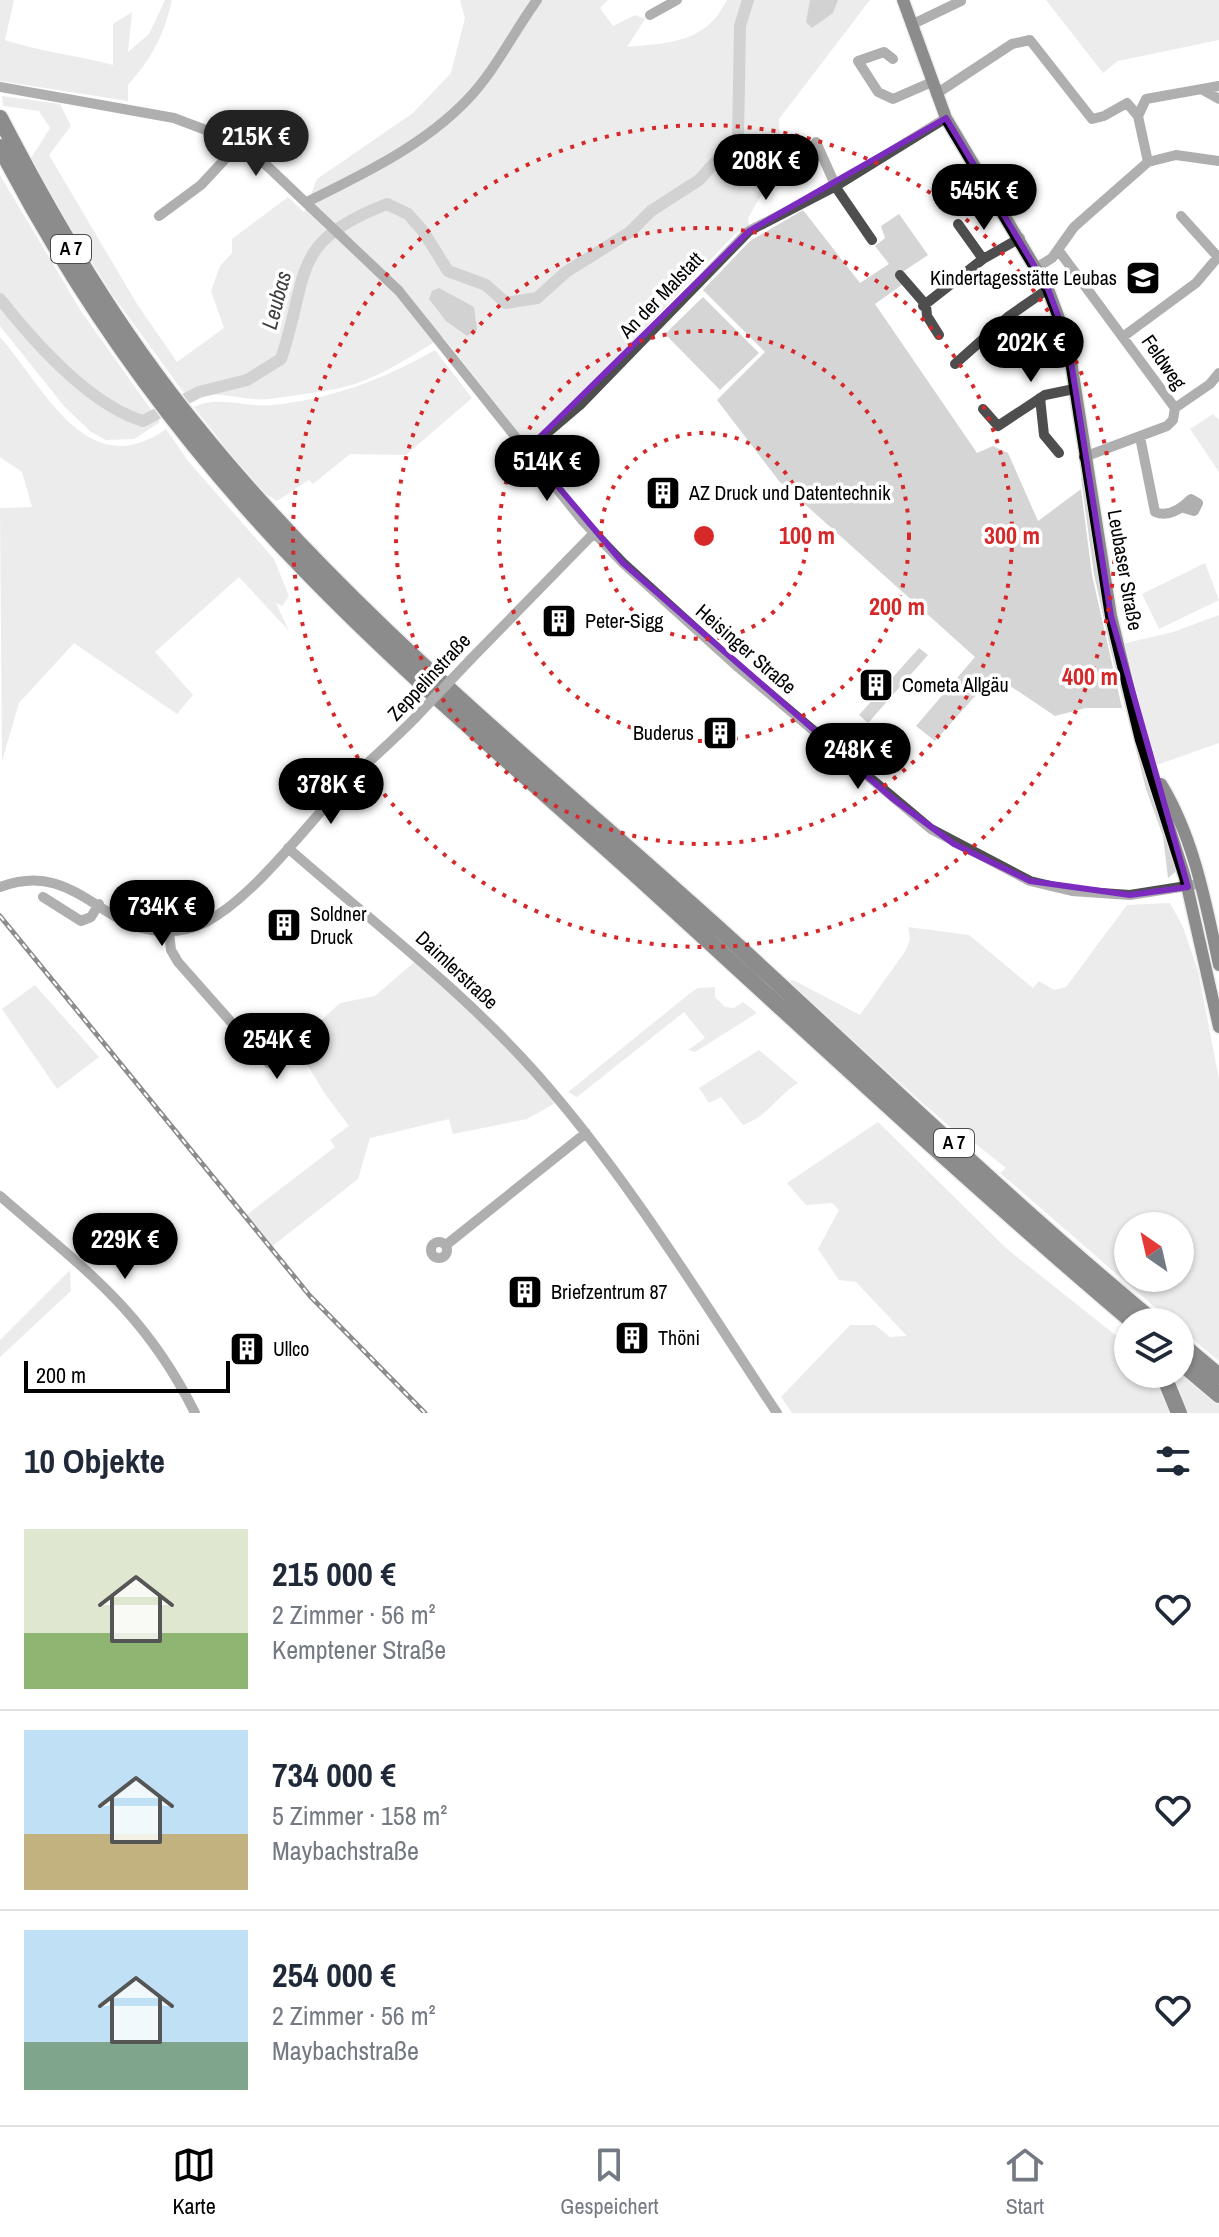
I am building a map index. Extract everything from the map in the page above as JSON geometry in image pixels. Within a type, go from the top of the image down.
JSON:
[{"type":"highway","name":"A 7","points":[[0,118],[53,219],[148,376]]},
{"type":"highway","name":"A 7","points":[[0,147],[91,307],[256,518],[304,570],[468,723],[1138,1308]]},
{"type":"highway","name":"A 7","points":[[192,434],[450,688],[653,872],[735,955]]},
{"type":"highway","points":[[256,518],[286,566]]},
{"type":"highway","points":[[405,679],[468,723]]},
{"type":"highway","points":[[450,688],[484,704]]},
{"type":"highway","points":[[620,825],[653,872]]},
{"type":"highway","name":"A 7","points":[[750,968],[1116,1308]]},
{"type":"highway","points":[[1110,1303],[1114,1309]]},
{"type":"highway","points":[[1194,1355],[1219,1376]]},
{"type":"highway","points":[[1194,1374],[1219,1395]]},
{"type":"highway","points":[[1169,1388],[1179,1413]]},
{"type":"main road","name":"Leubaser Straße","points":[[903,0],[946,118],[1048,289],[1068,342],[1111,616],[1150,769],[1179,855],[1194,885]]},
{"type":"main road","points":[[1150,769],[1174,806],[1219,965]]},
{"type":"main road","points":[[1194,885],[1219,1027]]},
{"type":"street","points":[[307,202],[377,167],[434,129],[466,101],[494,66],[537,0]]},
{"type":"street","points":[[650,15],[677,0]]},
{"type":"street","points":[[911,25],[961,1]]},
{"type":"street","points":[[893,59],[884,52],[858,61],[878,92],[893,99],[934,88],[1025,39],[1034,44],[1092,119],[1127,103],[1219,86]]},
{"type":"street","name":"Heisinger Straße","points":[[0,87],[174,118],[238,145],[307,202],[410,303],[594,533],[743,671],[892,798],[954,844],[1030,881],[1072,891],[1130,895],[1194,885]]},
{"type":"street","points":[[1203,90],[1219,99]]},
{"type":"street","points":[[1138,116],[1146,99]]},
{"type":"street","points":[[1127,103],[1138,116],[1148,162]]},
{"type":"street","name":"An der Malstatt","points":[[526,448],[591,395],[739,239],[836,186],[946,118]]},
{"type":"street","points":[[816,142],[836,186],[872,240]]},
{"type":"street","points":[[159,216],[201,185],[238,145]]},
{"type":"street","points":[[1036,268],[1059,251],[1074,227],[1148,162],[1176,155],[1219,161]]},
{"type":"street","points":[[1124,336],[1196,283],[1218,257],[1181,216]]},
{"type":"street","points":[[958,224],[983,259]]},
{"type":"street","points":[[924,306],[983,259],[1020,238]]},
{"type":"street","name":"Feldweg","points":[[1059,251],[1175,408],[1173,420],[1167,426],[1084,457]]},
{"type":"street","points":[[900,275],[924,306],[939,335]]},
{"type":"street","points":[[955,364],[1009,316],[1048,289]]},
{"type":"street","points":[[1175,408],[1214,386],[1219,373]]},
{"type":"street","points":[[983,409],[998,426],[1040,398],[1074,389]]},
{"type":"street","points":[[1040,398],[1044,435],[1059,453]]},
{"type":"street","points":[[1140,437],[1155,512],[1166,514],[1184,508]]},
{"type":"street","name":"Zeppelinstraße","points":[[0,887],[20,881],[49,882],[72,888],[135,925],[169,932],[205,923],[222,911],[288,848],[349,781],[416,717],[594,533]]},
{"type":"street","name":"Daimlerstraße","points":[[288,848],[466,1001],[532,1070],[586,1133],[672,1249],[777,1413]]},
{"type":"street","points":[[43,897],[81,921],[91,917],[99,904]]},
{"type":"street","points":[[169,932],[171,950],[178,962],[254,1048],[265,1054]]},
{"type":"street","points":[[446,1245],[586,1133]]},
{"type":"street","points":[[0,1196],[123,1303],[169,1366],[195,1413]]},
{"type":"highlighted area","points":[[946,118],[1048,289],[1068,342],[1111,616],[1188,887],[1130,895],[1030,881],[954,844],[892,798],[623,563],[527,450],[749,231]]},
{"type":"shaded area","points":[[0,0],[14,0],[5,40],[113,65],[113,24],[132,12],[128,52],[149,34],[165,0],[172,0],[156,46],[128,85],[128,101],[0,81]]},
{"type":"shaded area","points":[[460,0],[608,0],[600,8],[613,26],[635,15],[645,19],[627,47],[672,42],[697,33],[718,14],[727,0],[870,0],[779,119],[780,163],[748,218],[749,226],[736,233],[566,411],[530,441],[523,438],[443,337],[400,363],[345,387],[269,399],[208,395],[189,400],[112,294],[29,161],[50,128],[39,111],[3,106],[2,96],[60,104],[71,126],[49,155],[137,304],[177,362],[224,328],[211,291],[220,266],[232,253],[232,239],[288,197],[304,212],[317,179],[413,113],[451,73],[465,18]]},
{"type":"shaded area","points":[[810,0],[838,0],[833,13],[812,28],[806,22]]},
{"type":"shaded area","points":[[1046,0],[1219,0],[1219,40],[1118,61],[1103,73]]},
{"type":"shaded area","points":[[0,175],[81,311],[160,422],[134,439],[106,440],[91,432],[64,406],[0,326]]},
{"type":"shaded area","points":[[803,210],[860,283],[889,264],[875,246],[885,238],[881,226],[899,214],[928,255],[898,275],[903,284],[875,304],[977,453],[993,446],[1008,453],[1038,521],[1081,489],[1092,575],[1122,708],[1086,708],[1055,716],[994,675],[935,741],[916,726],[975,657],[779,481],[717,400],[765,352],[703,290],[750,241]]},
{"type":"shaded area","points":[[439,288],[474,307],[477,330],[467,336],[446,321],[429,299],[432,291]]},
{"type":"shaded area","points":[[703,297],[759,353],[720,390],[665,334]]},
{"type":"shaded area","points":[[0,337],[51,403],[70,423],[91,438],[113,445],[138,443],[166,429],[188,461],[274,559],[289,596],[282,606],[276,603],[289,631],[239,577],[155,652],[193,695],[177,714],[74,643],[19,703],[2,761],[0,508],[32,507],[22,472],[0,457]]},
{"type":"shaded area","points":[[435,350],[472,398],[406,455],[350,454],[313,484],[309,480],[277,501],[257,488],[194,407],[213,402],[273,405],[316,398],[377,379]]},
{"type":"shaded area","points":[[1213,414],[1219,420],[1219,472],[1190,429]]},
{"type":"shaded area","points":[[1085,477],[1096,553],[1179,869],[1168,878],[1163,836],[1146,789],[1094,574],[1081,478]]},
{"type":"shaded area","points":[[1205,563],[1219,600],[1159,629],[1142,594]]},
{"type":"shaded area","points":[[1219,615],[1219,743],[1154,766],[1122,644],[1173,632]]},
{"type":"shaded area","points":[[919,648],[928,655],[868,723],[859,715]]},
{"type":"shaded area","points":[[1170,903],[1183,927],[1198,971],[1219,1079],[1219,1361],[1194,1340],[1194,1308],[1156,1308],[1137,1292],[1194,1292],[1194,1212],[1114,1212],[1114,1272],[1000,1173],[1006,1168],[972,1141],[969,1144],[786,982],[793,980],[860,1015],[906,950],[910,939],[908,927],[969,935],[1033,988],[1039,981],[1054,990],[1066,987],[1127,905]]},
{"type":"shaded area","points":[[419,958],[559,1101],[527,1119],[453,1134],[449,1119],[370,1138],[358,1179],[270,1248],[244,1217],[335,1147],[330,1140],[349,1126],[325,1094],[295,1044],[340,1003],[375,996]]},
{"type":"shaded area","points":[[35,985],[99,1057],[57,1089],[2,1009]]},
{"type":"shaded area","points":[[715,987],[715,997],[725,1007],[734,1008],[743,1002],[757,1013],[695,1052],[688,1050],[705,1038],[684,1012],[577,1097],[568,1092],[689,994],[698,988]]},
{"type":"shaded area","points":[[759,1050],[798,1083],[759,1117],[743,1125],[721,1097],[709,1103],[699,1088]]},
{"type":"shaded area","points":[[878,1122],[1007,1249],[1114,1334],[1114,1388],[1161,1388],[1173,1413],[792,1413],[781,1397],[850,1325],[875,1325],[890,1337],[907,1336],[856,1282],[839,1280],[818,1249],[839,1210],[832,1203],[806,1205],[787,1183]]},
{"type":"shaded area","points":[[70,1270],[71,1291],[0,1357],[0,1340]]},
{"type":"shaded area","points":[[1194,1382],[1219,1403],[1219,1413],[1184,1413],[1173,1388],[1194,1388]]},
{"type":"waterway","name":"Leubas","points":[[0,299],[29,334],[83,387],[123,413],[143,421],[199,392],[247,380],[281,359],[301,283],[318,247],[333,232],[355,218],[387,204],[408,214],[423,231],[448,271],[486,285],[506,303],[537,298],[566,272],[630,232],[651,211],[699,180],[738,137],[740,26],[748,0]]},
{"type":"railway","points":[[0,916],[310,1296],[425,1413]]},
{"type":"place","name":"Kindertagesstätte Leubas","points":[[1143,278]]},
{"type":"place","name":"AZ Druck und Datentechnik","points":[[663,493]]},
{"type":"place","name":"Peter-Sigg","points":[[559,621]]},
{"type":"place","name":"Cometa Allgäu","points":[[876,685]]},
{"type":"place","name":"Buderus","points":[[720,733]]},
{"type":"place","name":"Soldner Druck","points":[[284,925]]},
{"type":"place","name":"Briefzentrum 87","points":[[525,1292]]},
{"type":"place","name":"Thöni","points":[[632,1338]]},
{"type":"place","name":"Ullco","points":[[247,1349]]}]
